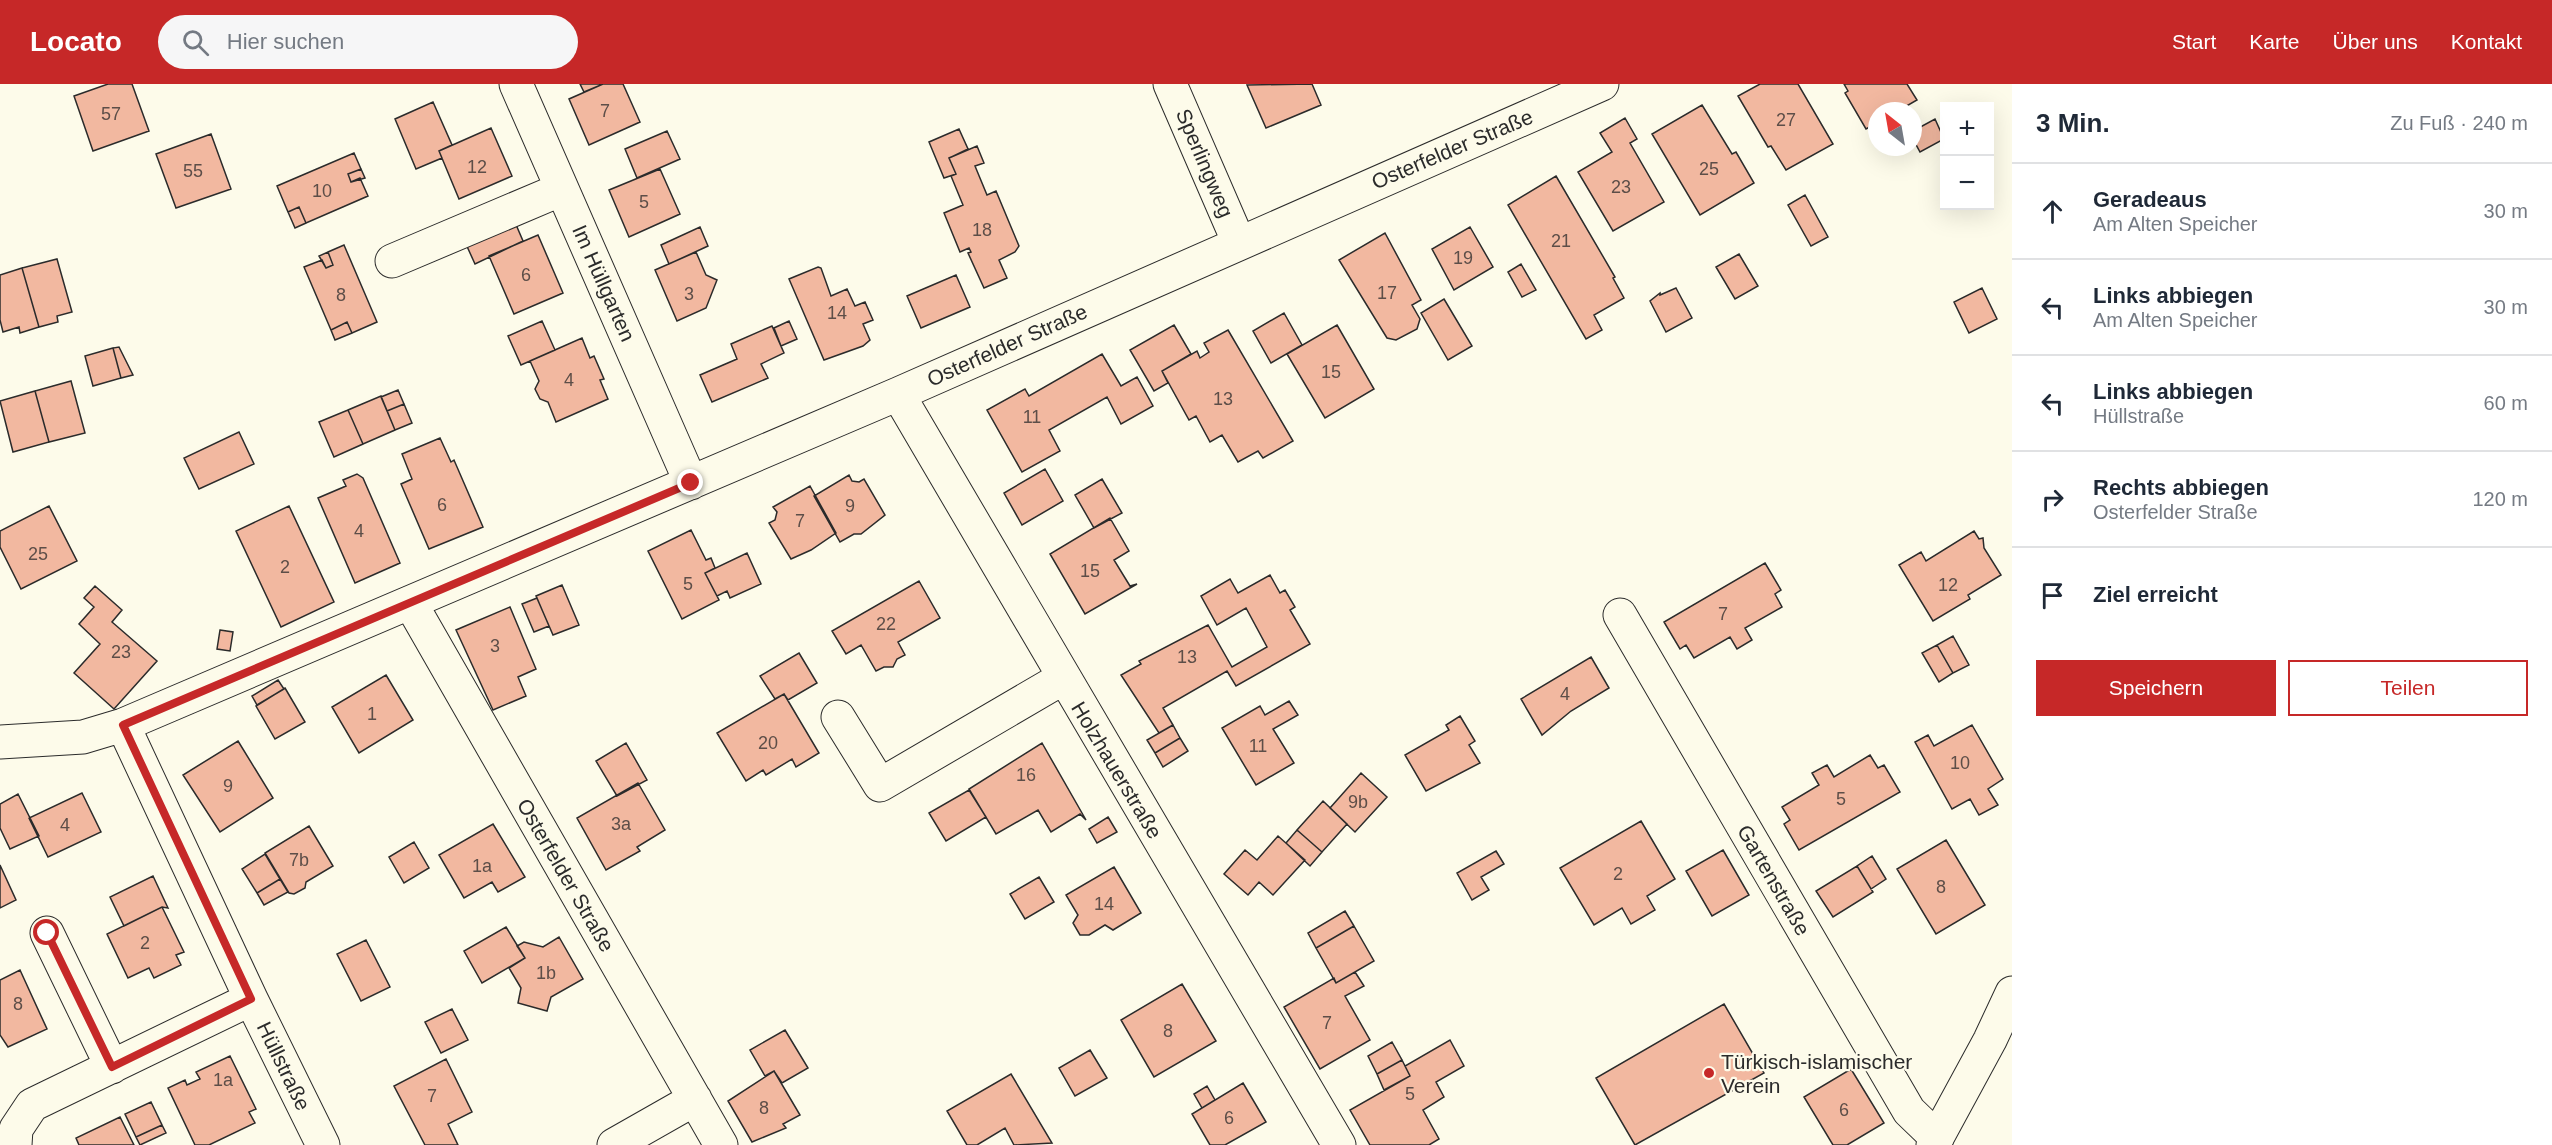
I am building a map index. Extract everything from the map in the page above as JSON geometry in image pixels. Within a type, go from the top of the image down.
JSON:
[{"type":"street","name":"Im Hüllgarten","points":[[516,84],[691,483]]},
{"type":"street","name":"Sperlingweg","points":[[1170,84],[1239,243]]},
{"type":"street","name":"Osterfelder Straße","points":[[0,742],[83,737],[123,725],[411,604],[898,394],[1602,84]]},
{"type":"street","points":[[392,261],[562,189]]},
{"type":"street","name":"Holzhauerstraße","points":[[898,394],[1339,1145]]},
{"type":"street","name":"Osterfelder Straße","points":[[411,604],[721,1145]]},
{"type":"street","name":"Gartenstraße","points":[[1620,615],[1909,1111],[1935,1142]]},
{"type":"street","points":[[838,717],[879,785],[1063,678]]},
{"type":"street","name":"Hüllstraße","points":[[123,725],[251,999],[323,1145]]},
{"type":"street","points":[[47,933],[112,1067]]},
{"type":"street","points":[[1935,1142],[1990,1040],[2012,993]]},
{"type":"street","points":[[15,1145],[16,1129],[32,1105],[251,999]]},
{"type":"street","points":[[614,1145],[695,1099]]},
{"type":"building","points":[[108,84],[132,84],[149,131],[93,151],[74,96]]},
{"type":"building","points":[[580,84],[603,84],[584,92]]},
{"type":"building","points":[[603,84],[623,84],[640,122],[589,145],[569,99]]},
{"type":"building","points":[[1312,84],[1321,105],[1266,128],[1247,85]]},
{"type":"building","points":[[1760,84],[1798,84],[1833,144],[1786,170],[1771,146],[1768,147],[1738,96]]},
{"type":"building","points":[[1844,84],[1907,84],[1917,100],[1914,102],[1868,102],[1868,128],[1866,129],[1845,93],[1848,91]]},
{"type":"building","points":[[433,102],[452,145],[439,151],[442,158],[416,169],[395,119]]},
{"type":"building","points":[[1702,105],[1732,154],[1736,152],[1754,183],[1700,215],[1652,134]]},
{"type":"building","points":[[1625,118],[1637,139],[1630,143],[1664,202],[1613,231],[1578,172],[1612,152],[1600,133]]},
{"type":"building","points":[[1935,119],[1940,130],[1940,141],[1922,151],[1922,126]]},
{"type":"building","points":[[491,128],[512,176],[459,199],[439,151]]},
{"type":"building","points":[[959,129],[968,149],[949,158],[956,174],[944,178],[929,142]]},
{"type":"building","points":[[667,131],[680,159],[637,178],[625,149]]},
{"type":"building","points":[[211,134],[231,189],[176,208],[156,154]]},
{"type":"building","points":[[977,146],[984,163],[975,166],[987,195],[996,191],[1019,246],[1015,252],[999,260],[1007,278],[984,288],[968,253],[971,252],[969,248],[960,252],[944,213],[963,205],[951,176],[956,174],[949,158]]},
{"type":"building","points":[[354,153],[361,169],[348,174],[351,182],[360,178],[368,196],[306,223],[299,207],[288,212],[277,186]]},
{"type":"building","points":[[361,169],[365,178],[351,182],[348,174]]},
{"type":"building","points":[[660,169],[680,214],[629,237],[609,190]]},
{"type":"building","points":[[1556,176],[1615,277],[1613,278],[1624,298],[1594,315],[1602,330],[1586,339],[1508,205]]},
{"type":"building","points":[[1805,195],[1828,237],[1811,246],[1788,205]]},
{"type":"building","points":[[299,207],[306,223],[295,228],[288,212]]},
{"type":"building","points":[[514,220],[523,241],[475,264],[465,242]]},
{"type":"building","points":[[700,227],[708,246],[669,264],[661,245]]},
{"type":"building","points":[[1470,227],[1493,267],[1454,290],[1432,249]]},
{"type":"building","points":[[1385,233],[1421,300],[1412,305],[1420,319],[1417,329],[1396,340],[1387,338],[1339,260]]},
{"type":"building","points":[[538,235],[563,293],[514,314],[489,256]]},
{"type":"building","points":[[344,245],[377,322],[352,333],[347,322],[331,330],[304,267],[322,260],[326,268],[333,265],[328,252]]},
{"type":"building","points":[[328,252],[333,265],[326,268],[319,256]]},
{"type":"building","points":[[696,252],[706,275],[717,280],[706,308],[677,321],[655,270]]},
{"type":"building","points":[[1739,254],[1758,286],[1735,299],[1716,267]]},
{"type":"building","points":[[57,259],[72,312],[57,316],[58,322],[39,327],[22,268]]},
{"type":"building","points":[[1521,264],[1536,290],[1522,297],[1508,272]]},
{"type":"building","points":[[818,267],[821,268],[831,296],[847,289],[855,306],[865,302],[873,320],[863,324],[870,340],[863,346],[824,360],[789,279]]},
{"type":"building","points":[[22,268],[39,327],[20,333],[19,327],[3,332],[0,320],[0,275]]},
{"type":"building","points":[[956,275],[970,307],[921,328],[907,296]]},
{"type":"building","points":[[1676,288],[1692,318],[1666,332],[1650,301],[1660,293],[1660,295]]},
{"type":"building","points":[[1982,288],[1997,319],[1969,333],[1954,302]]},
{"type":"building","points":[[1444,299],[1472,346],[1448,360],[1421,313]]},
{"type":"building","points":[[1284,313],[1302,345],[1271,363],[1253,331]]},
{"type":"building","points":[[542,321],[555,350],[521,365],[508,336]]},
{"type":"building","points":[[789,321],[797,339],[781,346],[774,328]]},
{"type":"building","points":[[347,322],[352,333],[335,340],[331,330]]},
{"type":"building","points":[[1174,325],[1191,354],[1162,371],[1168,383],[1154,391],[1130,350]]},
{"type":"building","points":[[1337,325],[1374,389],[1325,418],[1287,354]]},
{"type":"building","points":[[772,326],[784,353],[761,364],[768,378],[712,402],[700,375],[737,359],[731,344]]},
{"type":"building","points":[[1228,330],[1293,441],[1263,458],[1258,451],[1238,462],[1222,435],[1210,442],[1196,416],[1189,420],[1162,371],[1197,351],[1200,358],[1209,352],[1204,343]]},
{"type":"building","points":[[582,338],[590,358],[594,356],[604,379],[600,380],[608,399],[556,422],[548,402],[540,399],[535,389],[539,381],[530,361]]},
{"type":"building","points":[[119,347],[133,375],[121,378],[113,348]]},
{"type":"building","points":[[113,348],[121,378],[93,386],[85,356]]},
{"type":"building","points":[[1102,354],[1121,386],[1137,377],[1153,406],[1121,424],[1107,397],[1049,430],[1060,451],[1022,472],[987,410],[1025,389],[1029,396]]},
{"type":"building","points":[[71,381],[85,433],[49,442],[35,391]]},
{"type":"building","points":[[398,390],[404,404],[387,411],[381,397]]},
{"type":"building","points":[[35,391],[49,442],[13,452],[0,401]]},
{"type":"building","points":[[381,396],[395,430],[363,444],[348,410]]},
{"type":"building","points":[[404,404],[412,423],[395,430],[387,411]]},
{"type":"building","points":[[348,410],[363,444],[334,457],[319,422]]},
{"type":"building","points":[[239,432],[254,464],[199,489],[184,458]]},
{"type":"building","points":[[440,438],[451,462],[454,460],[483,527],[429,549],[401,484],[412,479],[402,454]]},
{"type":"building","points":[[1045,469],[1063,501],[1022,525],[1004,493]]},
{"type":"building","points":[[357,474],[363,478],[400,563],[355,583],[318,498],[346,486],[343,480]]},
{"type":"building","points":[[849,475],[852,481],[859,482],[864,479],[885,515],[861,534],[854,534],[840,542],[814,496]]},
{"type":"building","points":[[1102,479],[1122,513],[1094,528],[1075,495]]},
{"type":"building","points":[[810,486],[836,533],[811,550],[791,559],[769,523],[775,520],[777,512],[773,507]]},
{"type":"building","points":[[49,506],[77,561],[21,589],[0,547],[0,531]]},
{"type":"building","points":[[289,506],[334,602],[281,627],[236,531]]},
{"type":"building","points":[[1110,518],[1129,551],[1114,560],[1130,586],[1137,584],[1085,614],[1050,554]]},
{"type":"building","points":[[691,530],[706,560],[711,558],[715,568],[705,573],[719,600],[682,619],[648,551]]},
{"type":"building","points":[[1974,531],[1979,539],[1983,538],[1984,548],[2001,575],[1968,595],[1970,599],[1933,621],[1899,565],[1921,552],[1926,561]]},
{"type":"building","points":[[747,553],[761,584],[730,598],[727,591],[717,596],[705,573]]},
{"type":"building","points":[[1765,563],[1781,590],[1775,594],[1782,607],[1745,628],[1752,640],[1737,649],[1730,637],[1694,658],[1686,645],[1680,649],[1664,622]]},
{"type":"building","points":[[1270,575],[1280,593],[1285,590],[1295,607],[1290,610],[1310,644],[1236,686],[1227,671],[1163,708],[1173,725],[1159,733],[1121,675],[1141,664],[1139,661],[1208,625],[1232,667],[1267,647],[1246,608],[1217,625],[1201,596],[1230,579],[1238,593]]},
{"type":"building","points":[[919,581],[940,618],[898,642],[905,655],[897,659],[893,667],[884,667],[876,671],[861,645],[846,654],[832,631]]},
{"type":"building","points":[[562,585],[579,625],[553,635],[536,596]]},
{"type":"building","points":[[95,586],[122,610],[112,622],[157,661],[114,709],[74,673],[100,644],[79,624],[94,607],[84,598]]},
{"type":"building","points":[[537,598],[549,626],[534,632],[522,604]]},
{"type":"building","points":[[510,607],[536,669],[518,677],[526,696],[493,710],[456,630]]},
{"type":"building","points":[[220,630],[233,632],[230,651],[217,649]]},
{"type":"building","points":[[1953,636],[1969,665],[1953,673],[1937,645]]},
{"type":"building","points":[[1937,645],[1953,673],[1939,682],[1922,653]]},
{"type":"building","points":[[799,653],[817,683],[788,700],[784,694],[775,699],[760,676]]},
{"type":"building","points":[[1591,657],[1609,688],[1571,711],[1542,735],[1521,699]]},
{"type":"building","points":[[386,675],[413,720],[359,753],[332,707]]},
{"type":"building","points":[[278,680],[284,689],[257,705],[252,696]]},
{"type":"building","points":[[285,688],[305,722],[275,739],[256,706]]},
{"type":"building","points":[[784,694],[819,753],[796,767],[792,759],[766,775],[763,770],[746,781],[717,733]]},
{"type":"building","points":[[1289,701],[1298,715],[1273,729],[1294,763],[1256,785],[1222,728],[1260,706],[1265,715]]},
{"type":"building","points":[[1460,716],[1475,741],[1469,745],[1480,763],[1426,791],[1405,755],[1449,730],[1446,725]]},
{"type":"building","points":[[1173,725],[1180,738],[1155,753],[1147,740]]},
{"type":"building","points":[[1972,725],[2003,779],[1988,789],[1998,805],[1979,815],[1970,799],[1952,809],[1915,742],[1928,735],[1934,746]]},
{"type":"building","points":[[1180,738],[1188,751],[1163,767],[1155,753]]},
{"type":"building","points":[[238,741],[273,798],[220,832],[183,775]]},
{"type":"building","points":[[626,743],[647,780],[617,796],[596,761]]},
{"type":"building","points":[[1042,743],[1086,820],[1080,814],[1051,832],[1038,810],[996,834],[969,789]]},
{"type":"building","points":[[1870,755],[1878,768],[1884,765],[1900,792],[1799,850],[1784,824],[1790,820],[1782,807],[1819,785],[1812,773],[1827,765],[1834,777]]},
{"type":"building","points":[[1361,773],[1387,797],[1355,832],[1330,808]]},
{"type":"building","points":[[638,783],[665,830],[637,847],[640,851],[606,870],[577,818]]},
{"type":"building","points":[[969,790],[986,817],[946,841],[929,813]]},
{"type":"building","points":[[82,793],[101,832],[48,857],[29,818]]},
{"type":"building","points":[[18,794],[39,836],[10,849],[0,828],[0,804]]},
{"type":"building","points":[[1323,801],[1347,824],[1322,852],[1297,830]]},
{"type":"building","points":[[1108,817],[1117,832],[1097,843],[1089,829]]},
{"type":"building","points":[[1641,821],[1675,879],[1647,896],[1655,910],[1631,924],[1622,908],[1594,925],[1560,868]]},
{"type":"building","points":[[493,824],[525,877],[498,892],[492,882],[464,898],[439,855]]},
{"type":"building","points":[[309,826],[333,866],[306,882],[305,888],[294,894],[289,893],[265,853]]},
{"type":"building","points":[[1297,830],[1322,852],[1310,866],[1286,843]]},
{"type":"building","points":[[1278,836],[1305,860],[1273,895],[1259,882],[1248,895],[1224,874],[1245,850],[1257,860]]},
{"type":"building","points":[[1946,840],[1985,905],[1936,934],[1897,869]]},
{"type":"building","points":[[414,842],[429,868],[404,883],[389,857]]},
{"type":"building","points":[[1723,850],[1749,895],[1712,916],[1686,871]]},
{"type":"building","points":[[1496,851],[1504,864],[1481,877],[1489,890],[1472,900],[1457,873]]},
{"type":"building","points":[[265,854],[280,879],[257,893],[242,869]]},
{"type":"building","points":[[1872,856],[1886,879],[1871,889],[1857,866]]},
{"type":"building","points":[[0,865],[16,900],[0,908]]},
{"type":"building","points":[[1857,866],[1873,892],[1833,917],[1816,891]]},
{"type":"building","points":[[1114,867],[1141,913],[1113,930],[1105,925],[1089,935],[1080,935],[1073,923],[1078,915],[1066,895]]},
{"type":"building","points":[[153,876],[168,908],[162,907],[124,926],[110,897]]},
{"type":"building","points":[[1039,877],[1054,902],[1025,919],[1010,894]]},
{"type":"building","points":[[280,879],[288,892],[264,905],[257,893]]},
{"type":"building","points":[[162,907],[184,952],[176,955],[181,965],[154,978],[149,968],[128,978],[107,934]]},
{"type":"building","points":[[1345,911],[1354,926],[1316,948],[1308,933]]},
{"type":"building","points":[[1354,926],[1374,961],[1336,983],[1316,948]]},
{"type":"building","points":[[506,927],[525,958],[482,983],[464,951]]},
{"type":"building","points":[[559,937],[583,979],[551,997],[547,1011],[518,1003],[521,988],[509,968],[525,958],[517,946],[524,942],[543,947]]},
{"type":"building","points":[[366,940],[390,987],[361,1001],[337,954]]},
{"type":"building","points":[[20,970],[47,1029],[8,1047],[0,1035],[0,980]]},
{"type":"building","points":[[1355,972],[1364,986],[1345,996],[1370,1040],[1320,1069],[1284,1007],[1334,978],[1336,983]]},
{"type":"building","points":[[1182,984],[1216,1041],[1154,1077],[1121,1020]]},
{"type":"building","points":[[1724,1004],[1764,1073],[1635,1145],[1596,1078]]},
{"type":"building","points":[[452,1009],[468,1040],[441,1053],[425,1022]]},
{"type":"building","points":[[785,1030],[808,1068],[782,1083],[774,1071],[765,1076],[750,1050]]},
{"type":"building","points":[[1450,1040],[1464,1066],[1436,1082],[1444,1097],[1423,1110],[1439,1139],[1429,1145],[1370,1145],[1350,1110],[1410,1076],[1405,1066]]},
{"type":"building","points":[[1392,1042],[1402,1060],[1377,1074],[1368,1056]]},
{"type":"building","points":[[1090,1050],[1107,1078],[1075,1096],[1059,1068]]},
{"type":"building","points":[[230,1056],[256,1109],[249,1112],[255,1123],[209,1145],[195,1145],[168,1088],[185,1080],[187,1085],[200,1079],[196,1072]]},
{"type":"building","points":[[446,1059],[472,1112],[448,1124],[458,1145],[425,1145],[394,1086]]},
{"type":"building","points":[[1402,1060],[1410,1076],[1384,1090],[1377,1074]]},
{"type":"building","points":[[1851,1069],[1884,1123],[1847,1145],[1833,1145],[1804,1097]]},
{"type":"building","points":[[774,1071],[800,1115],[783,1124],[786,1128],[752,1142],[728,1101]]},
{"type":"building","points":[[1011,1074],[1052,1143],[1014,1145],[1005,1128],[977,1145],[967,1145],[947,1111]]},
{"type":"building","points":[[1243,1083],[1266,1122],[1225,1145],[1210,1145],[1192,1114]]},
{"type":"building","points":[[1207,1086],[1215,1100],[1202,1108],[1194,1094]]},
{"type":"building","points":[[151,1102],[162,1125],[136,1137],[125,1114]]},
{"type":"building","points":[[120,1117],[134,1145],[79,1145],[76,1138]]},
{"type":"building","points":[[162,1125],[166,1133],[140,1145],[136,1137]]},
{"type":"place","name":"Türkisch-islamischer Verein","points":[[1709,1073]]},
{"type":"route","points":[[47,933],[112,1067],[251,999],[123,725],[691,483]]}]
